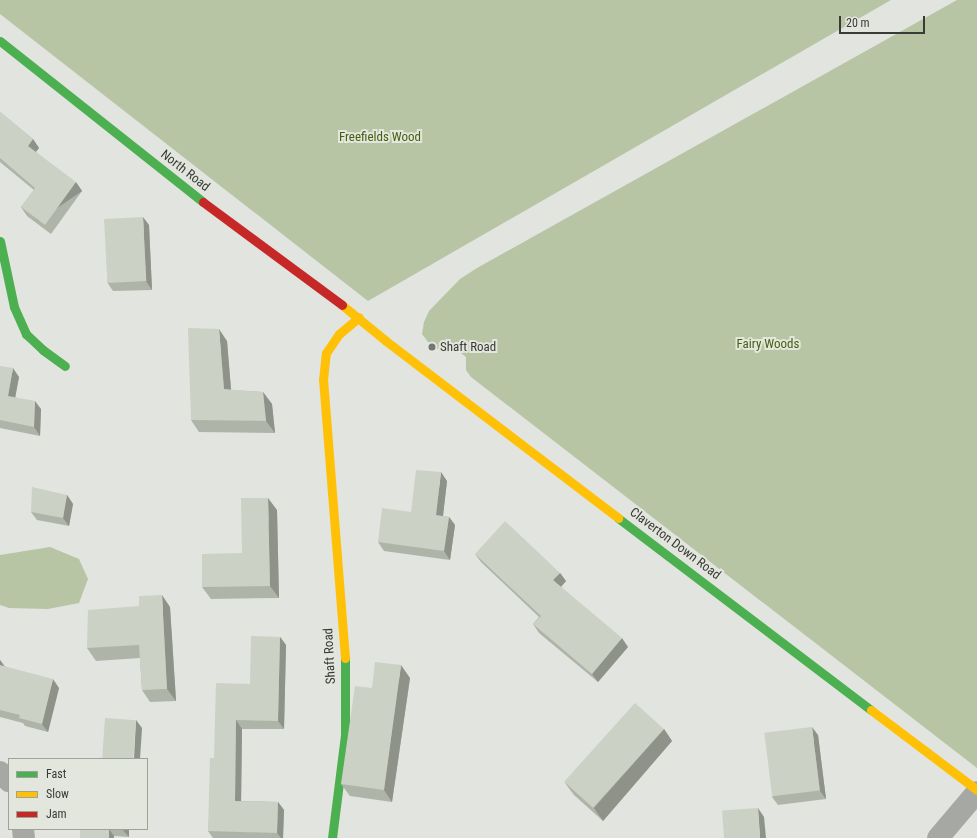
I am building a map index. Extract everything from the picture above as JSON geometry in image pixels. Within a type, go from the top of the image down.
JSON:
[{"type":"street","name":"North Road","points":[[0,41],[207,205],[359,317]]},
{"type":"street","points":[[0,241],[14,307],[26,334],[43,350],[65,366]]},
{"type":"street","name":"Claverton Down Road","points":[[359,317],[386,341],[977,791]]},
{"type":"street","name":"Shaft Road","points":[[332,838],[345,735],[345,663],[323,380],[326,353],[339,334],[359,317]]},
{"type":"street","points":[[0,772],[8,780]]},
{"type":"street","points":[[938,838],[977,791]]},
{"type":"green space","name":"Freefields Wood","points":[[0,0],[891,0],[368,301],[0,14]]},
{"type":"green space","name":"Fairy Woods","points":[[957,0],[977,0],[977,768],[471,377],[466,370],[466,357],[454,348],[437,349],[428,342],[422,334],[424,322],[429,311],[460,279],[477,268]]},
{"type":"green space","points":[[50,547],[79,559],[88,579],[79,603],[48,609],[9,608],[0,605],[0,555]]},
{"type":"building","points":[[0,112],[33,139],[28,146],[76,182],[45,225],[21,207],[35,188],[0,158]]},
{"type":"building","points":[[143,217],[146,281],[107,283],[104,219]]},
{"type":"building","points":[[188,328],[219,329],[224,389],[263,392],[266,421],[191,420]]},
{"type":"building","points":[[0,366],[13,368],[8,396],[35,401],[34,427],[0,420]]},
{"type":"building","points":[[416,470],[441,472],[436,515],[449,517],[444,551],[378,542],[382,508],[411,512]]},
{"type":"building","points":[[32,487],[67,495],[63,518],[31,512]]},
{"type":"building","points":[[241,498],[268,498],[270,586],[202,587],[202,554],[242,553]]},
{"type":"building","points":[[505,521],[560,573],[553,580],[622,638],[592,674],[533,624],[541,616],[475,554]]},
{"type":"building","points":[[162,595],[167,689],[142,690],[139,645],[87,648],[88,610],[139,606],[139,596]]},
{"type":"building","points":[[251,636],[280,637],[278,721],[236,720],[235,801],[278,802],[277,833],[208,831],[210,758],[214,758],[216,683],[250,684]]},
{"type":"building","points":[[375,662],[401,665],[384,790],[341,784],[355,686],[372,688]]},
{"type":"building","points":[[0,665],[53,679],[42,724],[19,718],[20,715],[0,710]]},
{"type":"building","points":[[635,703],[664,729],[593,808],[564,782]]},
{"type":"building","points":[[105,718],[136,720],[133,758],[102,758]]},
{"type":"building","points":[[812,727],[820,791],[772,796],[764,733]]},
{"type":"building","points":[[758,808],[760,838],[724,838],[722,811]]},
{"type":"building","points":[[80,830],[109,830],[109,838],[80,838]]},
{"type":"traffic: fast","points":[[0,41],[203,202]]},
{"type":"traffic: fast","points":[[0,241],[14,307],[26,334],[43,350],[65,366]]},
{"type":"traffic: fast","points":[[618,518],[871,710]]},
{"type":"traffic: fast","points":[[332,838],[345,735],[345,658]]},
{"type":"traffic: slow","points":[[342,305],[386,341],[618,518]]},
{"type":"traffic: slow","points":[[345,658],[323,380],[326,353],[339,334],[359,317]]},
{"type":"traffic: slow","points":[[871,710],[977,790]]},
{"type":"traffic: jam","points":[[203,202],[342,305]]},
{"type":"place","name":"Shaft Road","points":[[432,347]]}]
